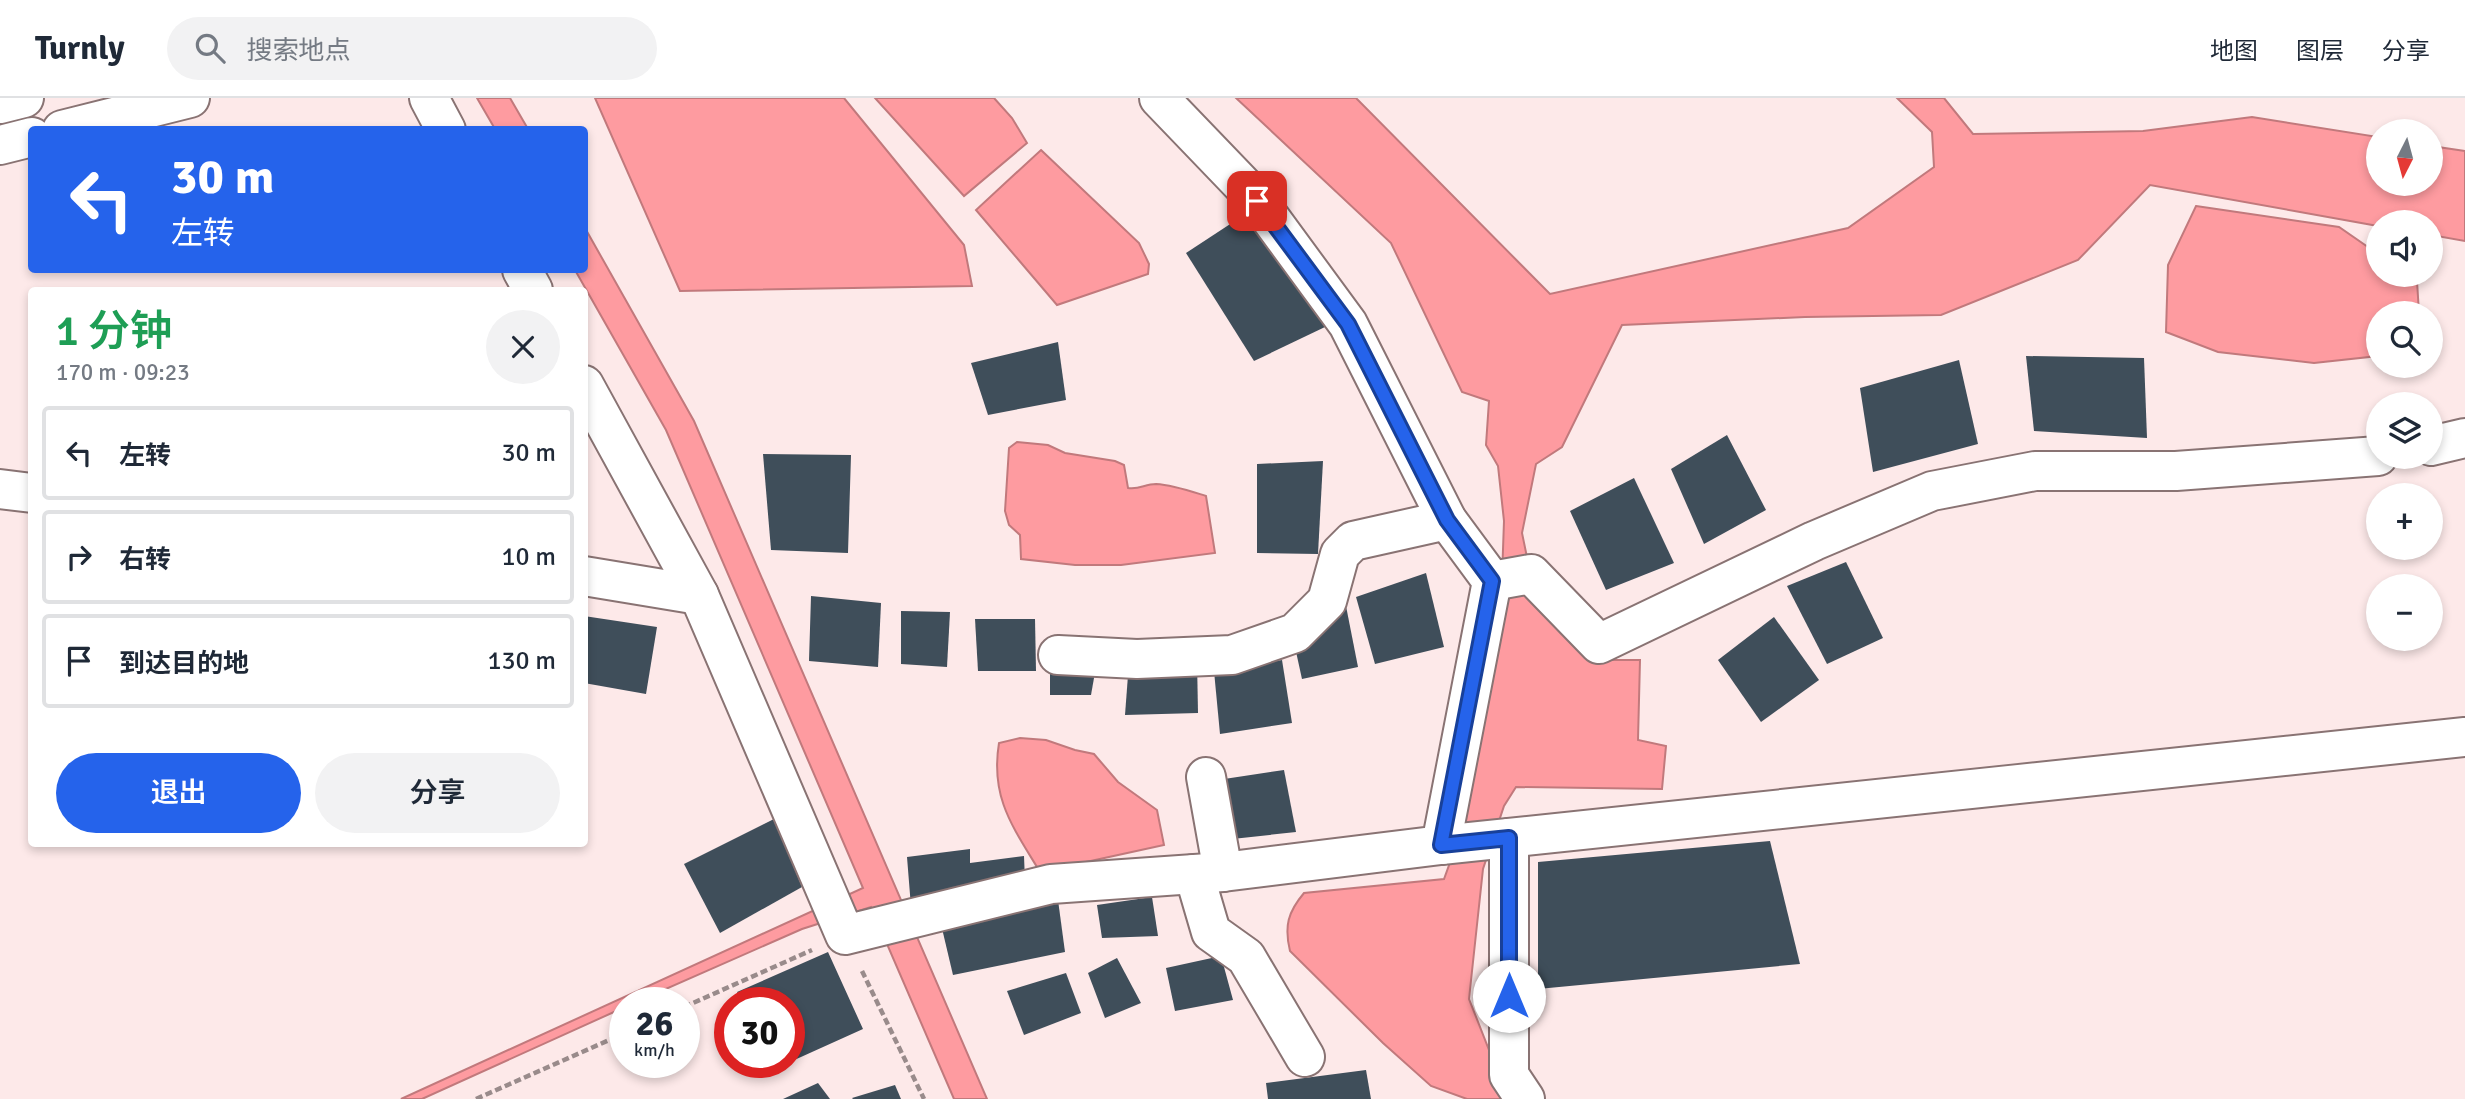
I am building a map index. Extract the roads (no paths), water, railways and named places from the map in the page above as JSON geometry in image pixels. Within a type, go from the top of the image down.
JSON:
[{"type":"street","points":[[0,104],[24,98]]},
{"type":"street","points":[[78,126],[190,98]]},
{"type":"street","points":[[429,98],[444,126]]},
{"type":"street","points":[[1159,98],[1257,201],[1348,324],[1447,520],[1492,581],[1441,845]]},
{"type":"street","points":[[0,145],[28,138]]},
{"type":"street","points":[[588,392],[699,595],[845,935],[1051,884],[1209,873],[1441,845],[2465,737]]},
{"type":"street","points":[[2443,443],[2465,438]]},
{"type":"street","points":[[1492,581],[1531,574],[1600,644],[1814,541],[1932,491],[2035,471],[2176,471],[2366,457]]},
{"type":"street","points":[[0,489],[28,492]]},
{"type":"street","points":[[1058,655],[1137,659],[1232,655],[1295,633],[1328,601],[1340,554],[1353,541],[1447,520]]},
{"type":"street","points":[[588,577],[699,595]]},
{"type":"street","points":[[1206,777],[1211,932],[1246,957],[1305,1057]]},
{"type":"street","points":[[1509,838],[1509,1075],[1525,1099]]}]
